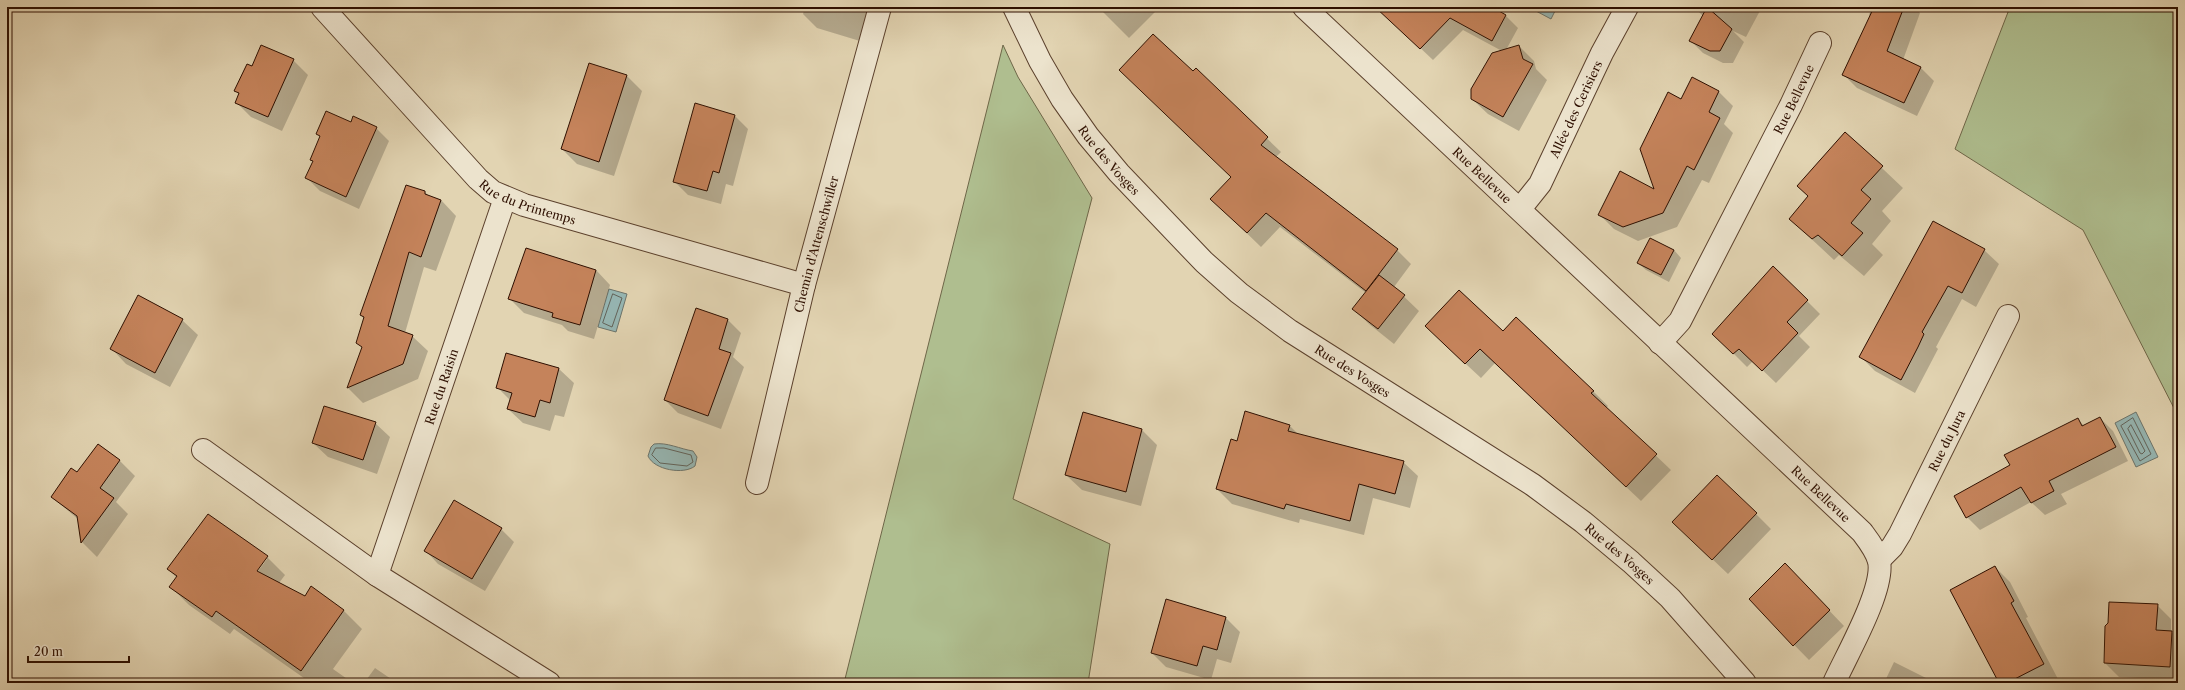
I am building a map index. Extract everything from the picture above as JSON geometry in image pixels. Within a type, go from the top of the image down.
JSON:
[{"type":"street","name":"Rue du Printemps","points":[[322,7],[478,179],[492,192],[524,205],[804,285]]},
{"type":"street","name":"Chemin d'Attenschwiller","points":[[757,483],[804,285],[880,7]]},
{"type":"street","name":"Rue des Vosges","points":[[1014,7],[1040,61],[1062,99],[1088,136],[1119,173],[1204,262],[1240,293],[1290,331],[1533,485],[1584,522],[1670,598],[1745,683]]},
{"type":"street","name":"Rue Bellevue","points":[[1304,7],[1857,527],[1872,546],[1879,560],[1880,575],[1876,592],[1834,683]]},
{"type":"street","name":"Allée des Cerisiers","points":[[1520,210],[1540,184],[1602,52],[1627,7]]},
{"type":"street","name":"Rue Bellevue","points":[[1660,343],[1680,321],[1791,105],[1820,43]]},
{"type":"street","name":"Rue du Raisin","points":[[377,575],[505,198]]},
{"type":"street","name":"Rue du Jura","points":[[1879,560],[1892,547],[1900,534],[2008,316]]},
{"type":"street","points":[[203,450],[377,575],[549,683]]},
{"type":"green space","points":[[2010,7],[2178,7],[2178,416],[2083,230],[1955,149]]},
{"type":"green space","points":[[1003,45],[1018,77],[1092,198],[1013,499],[1110,544],[1088,683],[844,683]]},
{"type":"water","points":[[1538,7],[1557,7],[1551,19],[1536,11]]},
{"type":"water","points":[[609,289],[627,294],[616,332],[598,327]]},
{"type":"water","points":[[2136,412],[2158,457],[2136,467],[2115,423]]},
{"type":"water","points":[[654,444],[669,445],[693,451],[697,457],[695,466],[684,470],[670,470],[656,465],[648,456],[651,447]]},
{"type":"building","points":[[1375,7],[1492,7],[1506,15],[1492,41],[1450,18],[1420,49]]},
{"type":"building","points":[[1707,7],[1732,29],[1720,51],[1710,51],[1689,41]]},
{"type":"building","points":[[1874,7],[1904,7],[1887,51],[1921,67],[1904,103],[1842,75]]},
{"type":"building","points":[[1153,34],[1193,71],[1196,68],[1268,137],[1261,145],[1398,249],[1366,291],[1266,213],[1247,233],[1210,199],[1231,177],[1119,70]]},
{"type":"building","points":[[261,45],[294,59],[268,117],[235,103],[239,93],[234,91],[247,64],[252,66]]},
{"type":"building","points":[[1519,45],[1523,59],[1533,64],[1503,117],[1471,99],[1471,89],[1492,53]]},
{"type":"building","points":[[589,63],[627,75],[599,162],[561,149]]},
{"type":"building","points":[[1692,77],[1719,91],[1709,112],[1720,118],[1694,170],[1687,166],[1663,213],[1623,227],[1598,215],[1620,171],[1654,189],[1640,149],[1668,92],[1681,99]]},
{"type":"building","points":[[695,103],[735,115],[719,173],[713,171],[707,191],[673,182]]},
{"type":"building","points":[[326,111],[351,122],[353,116],[377,127],[346,197],[305,178],[313,161],[310,160],[320,136],[316,134]]},
{"type":"building","points":[[1845,132],[1883,166],[1861,190],[1871,199],[1851,223],[1863,233],[1842,256],[1818,235],[1812,239],[1789,219],[1808,196],[1797,186]]},
{"type":"building","points":[[406,185],[425,191],[425,194],[441,200],[421,257],[409,252],[388,326],[413,335],[403,364],[347,388],[362,347],[356,343],[364,317],[360,315]]},
{"type":"building","points":[[1933,221],[1985,249],[1962,293],[1948,286],[1922,332],[1924,334],[1901,380],[1859,357]]},
{"type":"building","points":[[1650,238],[1674,250],[1661,275],[1637,263]]},
{"type":"building","points":[[526,248],[596,270],[580,325],[552,317],[553,313],[508,299]]},
{"type":"building","points":[[1773,266],[1808,300],[1787,322],[1798,333],[1762,371],[1739,349],[1733,354],[1712,334]]},
{"type":"building","points":[[1379,275],[1405,295],[1378,329],[1352,309]]},
{"type":"building","points":[[1459,290],[1503,331],[1516,317],[1594,391],[1591,393],[1657,454],[1626,487],[1480,349],[1465,364],[1425,326]]},
{"type":"building","points":[[138,295],[183,319],[155,373],[110,349]]},
{"type":"building","points":[[696,308],[728,319],[719,349],[731,353],[708,416],[664,400]]},
{"type":"building","points":[[506,353],[559,368],[550,403],[540,400],[535,417],[507,409],[512,393],[496,388]]},
{"type":"building","points":[[324,406],[376,422],[363,460],[312,443]]},
{"type":"building","points":[[1245,411],[1290,425],[1288,431],[1404,461],[1395,494],[1359,484],[1350,521],[1286,504],[1284,509],[1216,489],[1231,439],[1237,441]]},
{"type":"building","points":[[1083,412],[1142,429],[1126,492],[1065,475]]},
{"type":"building","points":[[2100,417],[2116,447],[2049,481],[2054,491],[2031,503],[2021,487],[1966,518],[1954,496],[2010,465],[2004,455],[2078,418],[2082,426]]},
{"type":"building","points":[[98,444],[120,460],[100,488],[114,498],[81,543],[77,516],[51,497],[71,468],[77,472]]},
{"type":"building","points":[[1717,475],[1757,513],[1712,560],[1672,522]]},
{"type":"building","points":[[454,500],[502,528],[472,579],[424,551]]},
{"type":"building","points":[[208,514],[268,556],[257,571],[305,596],[311,586],[344,610],[301,671],[216,611],[212,617],[169,587],[177,576],[167,569]]},
{"type":"building","points":[[1785,563],[1830,610],[1793,646],[1749,599]]},
{"type":"building","points":[[1995,566],[2014,601],[2011,603],[2044,664],[2007,683],[1999,683],[1950,590]]},
{"type":"building","points":[[1166,599],[1226,617],[1217,650],[1203,646],[1197,666],[1151,653]]},
{"type":"building","points":[[2109,602],[2158,604],[2156,630],[2172,631],[2170,667],[2104,663],[2105,626],[2108,623]]}]
